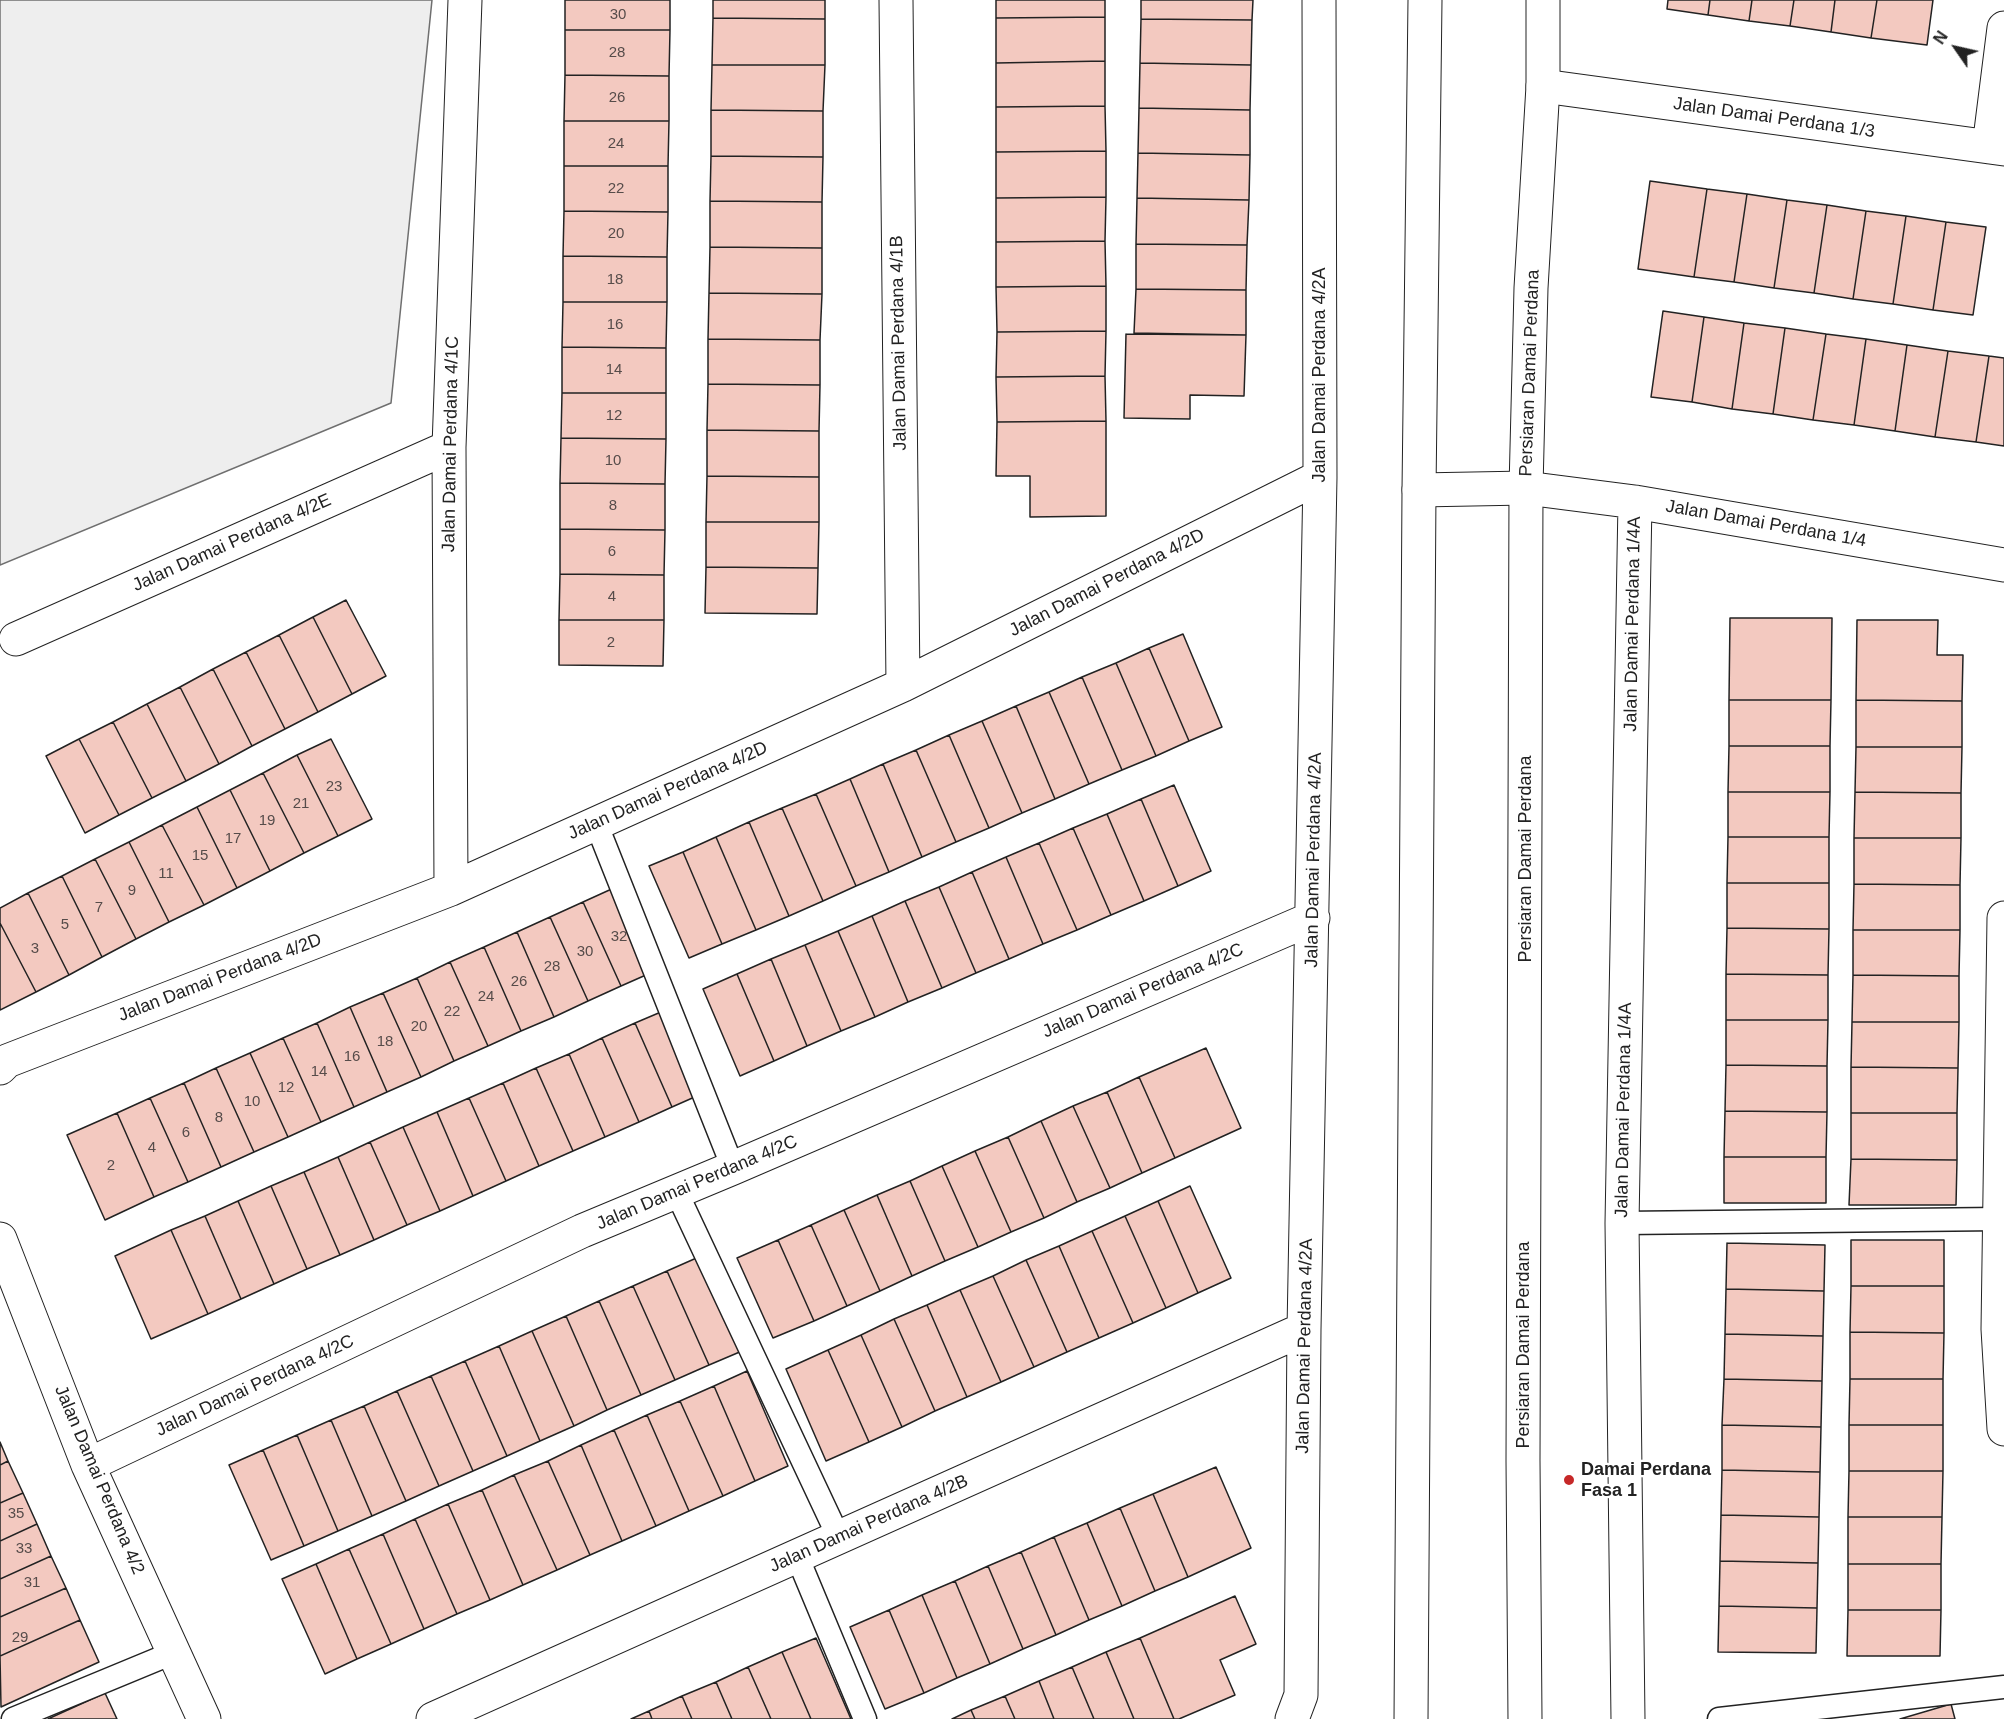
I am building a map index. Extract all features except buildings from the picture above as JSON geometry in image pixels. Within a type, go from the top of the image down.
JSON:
[{"type":"street","name":"Jalan Damai Perdana 4/1C","points":[[451,888],[449,447],[465,0]]},
{"type":"street","name":"Jalan Damai Perdana 4/1B","points":[[896,0],[903,685]]},
{"type":"street","name":"Jalan Damai Perdana 4/2A","points":[[1292,1719],[1301,1695],[1304,1329],[1320,477],[1319,0]]},
{"type":"street","points":[[1408,1711],[1425,0]]},
{"type":"street","name":"Persiaran Damai Perdana","points":[[1524,1719],[1526,488],[1531,288],[1543,86],[1543,0]]},
{"type":"street","points":[[1996,148],[2004,28]]},
{"type":"street","name":"Jalan Damai Perdana 1/3","points":[[1543,86],[1996,148]]},
{"type":"street","name":"Jalan Damai Perdana 4/2E","points":[[16,639],[449,447]]},
{"type":"street","name":"Jalan Damai Perdana 4/2D","points":[[0,1068],[7,1061],[451,888],[903,685],[1320,477]]},
{"type":"street","name":"Jalan Damai Perdana 1/4","points":[[1419,490],[1526,488],[1635,502],[2004,565]]},
{"type":"street","name":"Jalan Damai Perdana 1/4A","points":[[1628,1719],[1622,1223],[1635,502]]},
{"type":"street","name":"Jalan Damai Perdana 4/2C","points":[[88,1465],[582,1231],[1313,918]]},
{"type":"street","points":[[2004,918],[2000,1219],[2004,1429]]},
{"type":"street","name":"Jalan Damai Perdana 4/2","points":[[0,1239],[8,1281],[88,1465],[204,1719]]},
{"type":"street","name":"Jalan Damai Perdana 4/2B","points":[[433,1719],[1304,1329]]},
{"type":"lane","points":[[596,823],[733,1168]]},
{"type":"lane","points":[[676,1191],[839,1538]]},
{"type":"lane","points":[[1622,1223],[2000,1219]]},
{"type":"lane","points":[[797,1556],[865,1719]]},
{"type":"lane","points":[[14,1719],[175,1652]]},
{"type":"lane","points":[[1719,1719],[2004,1688]]},
{"type":"shaded area","points":[[0,0],[432,0],[391,403],[0,565]]},
{"type":"place","name":"Damai Perdana Fasa 1","points":[[1569,1480]]}]
